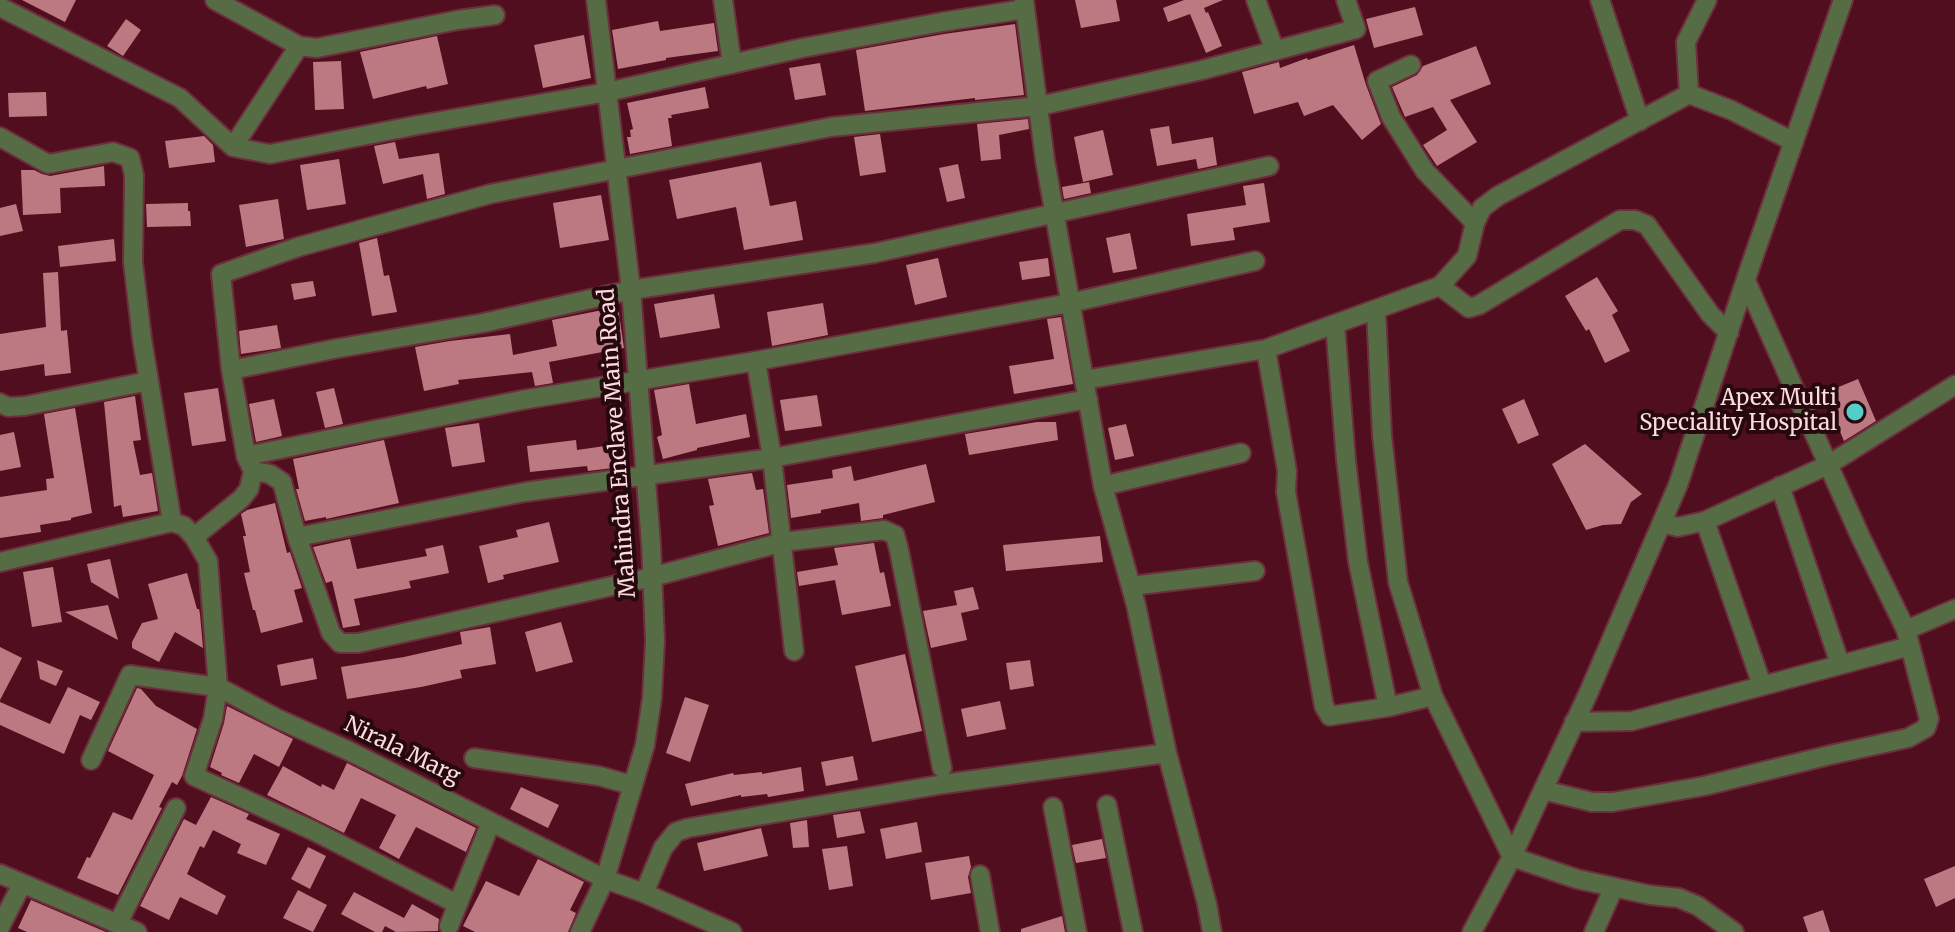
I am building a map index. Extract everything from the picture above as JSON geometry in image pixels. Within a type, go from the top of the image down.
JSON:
[{"type":"street","points":[[215,0],[299,46],[317,48],[495,15]]},
{"type":"street","name":"Mahindra Enclave Main Road","points":[[580,932],[605,879],[645,745],[652,698],[655,641],[631,290],[596,0]]},
{"type":"street","points":[[723,0],[732,64]]},
{"type":"street","points":[[1256,0],[1275,51]]},
{"type":"street","points":[[194,537],[249,489],[250,463],[231,370],[221,274],[298,247],[490,194],[831,127],[1039,106],[1202,70],[1356,29],[1346,0]]},
{"type":"street","points":[[1600,0],[1640,121]]},
{"type":"street","points":[[1689,94],[1686,42],[1707,0]]},
{"type":"street","points":[[1472,932],[1543,790],[1678,485],[1843,0]]},
{"type":"street","points":[[0,7],[180,98],[233,147],[270,154],[607,92],[802,48],[1024,5],[1045,160],[1103,486],[1131,586],[1167,753],[1212,932]]},
{"type":"street","points":[[233,147],[299,46]]},
{"type":"street","points":[[1411,65],[1377,81],[1391,117],[1425,171],[1475,223]]},
{"type":"street","points":[[1084,380],[1266,349],[1440,286],[1467,256],[1482,208],[1498,196],[1689,94],[1731,110],[1794,142]]},
{"type":"street","points":[[0,137],[48,164],[113,152],[130,158],[134,175],[133,262],[172,522]]},
{"type":"street","points":[[231,370],[483,323],[631,290],[875,253],[1269,166]]},
{"type":"street","points":[[1440,286],[1469,308],[1479,305],[1620,220],[1635,220],[1647,225],[1704,305],[1729,333]]},
{"type":"street","points":[[250,463],[507,403],[1070,303],[1255,261]]},
{"type":"street","points":[[1543,790],[1592,802],[1613,802],[1704,786],[1908,738],[1926,728],[1929,719],[1908,638],[1746,281]]},
{"type":"street","points":[[1376,310],[1382,435],[1398,582],[1433,696],[1512,857],[1577,879],[1679,898],[1698,906],[1734,932]]},
{"type":"street","points":[[1335,324],[1358,562],[1388,707]]},
{"type":"street","points":[[1266,349],[1287,471],[1286,492],[1324,706],[1330,716],[1433,696]]},
{"type":"street","points":[[756,361],[772,458],[794,651]]},
{"type":"street","points":[[0,403],[8,407],[25,406],[149,381]]},
{"type":"street","points":[[1662,523],[1678,527],[1705,521],[1828,465],[1955,385]]},
{"type":"street","points":[[297,537],[525,492],[772,458],[1088,399]]},
{"type":"street","points":[[1103,486],[1241,453]]},
{"type":"street","points":[[250,463],[282,482],[297,537],[331,633],[340,643],[358,643],[652,577],[783,542],[884,530],[895,535],[942,768]]},
{"type":"street","points":[[1780,486],[1840,664]]},
{"type":"street","points":[[1705,521],[1762,685]]},
{"type":"street","points":[[0,562],[172,522],[184,526],[208,561],[218,687],[213,719],[194,776],[314,831],[457,904]]},
{"type":"street","points":[[1131,586],[1255,571]]},
{"type":"street","points":[[1574,722],[1632,721],[1840,664],[1908,638],[1955,609]]},
{"type":"street","name":"Nirala Marg","points":[[91,760],[130,675],[218,687],[605,879],[732,932]]},
{"type":"street","points":[[644,893],[663,848],[676,832],[688,828],[944,784],[1167,753]]},
{"type":"street","points":[[474,758],[599,776],[632,787]]},
{"type":"street","points":[[1107,805],[1133,932]]},
{"type":"street","points":[[1053,807],[1077,932]]},
{"type":"street","points":[[118,923],[176,808]]},
{"type":"street","points":[[449,926],[491,822]]},
{"type":"street","points":[[0,874],[137,932]]},
{"type":"street","points":[[980,875],[990,932]]},
{"type":"street","points":[[0,927],[22,884]]},
{"type":"street","points":[[1594,932],[1614,887]]},
{"type":"building","points":[[22,0],[76,0],[65,22]]},
{"type":"building","points":[[1075,0],[1116,0],[1120,21],[1081,28]]},
{"type":"building","points":[[1184,0],[1223,0],[1204,8],[1222,46],[1206,53],[1190,14],[1168,22],[1163,8]]},
{"type":"building","points":[[1415,7],[1423,35],[1374,48],[1366,19]]},
{"type":"building","points":[[126,19],[141,30],[123,56],[107,46]]},
{"type":"building","points":[[658,21],[660,31],[714,23],[718,51],[618,69],[612,30]]},
{"type":"building","points":[[1015,24],[1024,95],[865,111],[856,50]]},
{"type":"building","points":[[584,35],[591,78],[543,88],[534,45]]},
{"type":"building","points":[[437,36],[448,84],[373,99],[360,52]]},
{"type":"building","points":[[1354,45],[1381,124],[1362,140],[1333,105],[1304,116],[1298,102],[1254,114],[1242,72],[1279,62],[1280,68]]},
{"type":"building","points":[[1476,46],[1491,84],[1450,100],[1477,142],[1437,166],[1423,145],[1447,130],[1433,107],[1405,117],[1392,87],[1417,75],[1423,66]]},
{"type":"building","points":[[341,61],[344,109],[315,110],[313,62]]},
{"type":"building","points":[[820,63],[826,95],[795,100],[789,68]]},
{"type":"building","points":[[705,87],[709,108],[668,118],[672,146],[630,154],[627,137],[631,137],[630,130],[633,129],[627,103]]},
{"type":"building","points":[[46,92],[47,116],[9,117],[8,93]]},
{"type":"building","points":[[1028,119],[1029,129],[999,135],[1001,159],[981,161],[977,124]]},
{"type":"building","points":[[1169,126],[1172,144],[1213,137],[1217,165],[1198,169],[1196,159],[1157,166],[1150,129]]},
{"type":"building","points":[[1103,130],[1113,175],[1083,182],[1074,137]]},
{"type":"building","points":[[880,134],[886,172],[860,176],[854,137]]},
{"type":"building","points":[[204,136],[213,145],[215,162],[169,168],[165,141]]},
{"type":"building","points":[[395,142],[399,159],[439,153],[445,194],[427,199],[423,174],[383,184],[374,146]]},
{"type":"building","points":[[339,159],[346,204],[307,210],[300,165]]},
{"type":"building","points":[[761,162],[770,206],[796,201],[803,240],[744,250],[736,207],[677,219],[669,180]]},
{"type":"building","points":[[958,164],[965,198],[947,202],[939,168]]},
{"type":"building","points":[[104,166],[105,186],[60,188],[61,213],[23,215],[21,170],[34,170],[50,176]]},
{"type":"building","points":[[1089,182],[1091,193],[1064,199],[1062,187]]},
{"type":"building","points":[[1264,183],[1270,222],[1233,228],[1235,240],[1191,246],[1187,214],[1246,205],[1243,186]]},
{"type":"building","points":[[601,195],[609,240],[560,248],[553,203]]},
{"type":"building","points":[[278,199],[284,239],[246,247],[239,205]]},
{"type":"building","points":[[188,203],[191,226],[147,227],[146,204]]},
{"type":"building","points":[[16,204],[23,231],[0,236],[0,208]]},
{"type":"building","points":[[1130,233],[1137,269],[1113,273],[1106,238]]},
{"type":"building","points":[[377,238],[384,276],[389,275],[397,312],[372,316],[359,243]]},
{"type":"building","points":[[114,239],[116,261],[60,267],[58,246]]},
{"type":"building","points":[[938,258],[947,297],[915,305],[906,265]]},
{"type":"building","points":[[1048,258],[1050,276],[1022,280],[1019,262]]},
{"type":"building","points":[[58,272],[61,331],[67,330],[71,373],[45,376],[44,364],[0,371],[0,334],[46,327],[43,273]]},
{"type":"building","points":[[1597,277],[1618,311],[1612,315],[1630,351],[1605,363],[1589,329],[1586,331],[1565,296]]},
{"type":"building","points":[[313,281],[316,296],[294,300],[291,284]]},
{"type":"building","points":[[714,294],[720,328],[660,338],[654,304]]},
{"type":"building","points":[[823,303],[828,335],[772,346],[767,312]]},
{"type":"building","points":[[618,307],[624,348],[549,362],[553,383],[535,386],[532,372],[458,380],[459,384],[424,391],[415,347],[510,334],[513,355],[557,346],[552,320]]},
{"type":"building","points":[[1061,317],[1073,384],[1014,394],[1009,366],[1054,359],[1047,319]]},
{"type":"building","points":[[277,325],[281,348],[241,354],[239,331]]},
{"type":"building","points":[[1858,379],[1876,421],[1844,441],[1824,393]]},
{"type":"building","points":[[689,384],[696,424],[746,414],[750,437],[663,459],[657,437],[662,435],[654,390]]},
{"type":"building","points":[[218,388],[226,441],[192,446],[184,393]]},
{"type":"building","points":[[334,388],[343,424],[325,428],[316,392]]},
{"type":"building","points":[[817,395],[822,426],[785,431],[780,400]]},
{"type":"building","points":[[135,396],[141,440],[133,441],[140,475],[152,473],[158,511],[123,517],[121,505],[114,507],[104,402]]},
{"type":"building","points":[[274,399],[282,436],[256,442],[249,404]]},
{"type":"building","points":[[1524,399],[1539,435],[1518,444],[1502,409]]},
{"type":"building","points":[[75,408],[92,513],[40,525],[41,532],[0,538],[0,497],[47,490],[46,479],[54,478],[44,414]]},
{"type":"building","points":[[1037,422],[1056,422],[1058,440],[969,455],[965,434]]},
{"type":"building","points":[[479,423],[485,462],[452,467],[445,428]]},
{"type":"building","points":[[1126,424],[1134,456],[1115,460],[1108,428]]},
{"type":"building","points":[[14,432],[21,467],[0,471],[0,435]]},
{"type":"building","points":[[384,440],[399,503],[305,521],[296,489],[299,489],[293,459]]},
{"type":"building","points":[[576,440],[577,450],[626,443],[629,466],[588,471],[587,466],[530,472],[527,446]]},
{"type":"building","points":[[1585,444],[1642,494],[1631,502],[1621,524],[1586,530],[1552,464]]},
{"type":"building","points":[[926,464],[935,502],[883,515],[883,518],[861,521],[859,503],[791,518],[787,485],[833,478],[832,470],[851,466],[854,481]]},
{"type":"building","points":[[752,473],[756,490],[763,489],[769,533],[718,546],[709,506],[714,505],[708,479]]},
{"type":"building","points":[[275,503],[287,553],[290,552],[302,588],[294,590],[303,622],[261,633],[244,573],[250,572],[241,514]]},
{"type":"building","points":[[549,522],[559,562],[503,575],[504,579],[488,583],[479,546],[518,537],[516,530]]},
{"type":"building","points":[[1100,536],[1103,562],[1006,571],[1003,545]]},
{"type":"building","points":[[350,539],[357,569],[427,556],[425,549],[443,545],[449,573],[409,581],[411,588],[354,599],[360,625],[343,628],[332,581],[326,583],[313,547]]},
{"type":"building","points":[[874,543],[891,606],[842,615],[835,580],[799,586],[797,572],[838,565],[834,548]]},
{"type":"building","points":[[110,559],[119,599],[91,582],[87,564]]},
{"type":"building","points":[[53,567],[62,622],[32,627],[23,572]]},
{"type":"building","points":[[187,573],[199,609],[203,648],[175,632],[159,662],[132,648],[142,623],[158,619],[148,584]]},
{"type":"building","points":[[973,587],[979,609],[961,613],[967,640],[931,648],[923,611],[957,605],[954,591]]},
{"type":"building","points":[[108,605],[118,640],[65,612]]},
{"type":"building","points":[[561,622],[573,662],[536,672],[525,632]]},
{"type":"building","points":[[490,627],[496,664],[460,670],[462,678],[347,699],[341,667],[462,644],[460,632]]},
{"type":"building","points":[[0,647],[22,658],[0,700]]},
{"type":"building","points":[[905,654],[922,731],[872,742],[855,666]]},
{"type":"building","points":[[313,658],[317,679],[281,686],[277,665]]},
{"type":"building","points":[[37,660],[63,671],[56,686],[40,679]]},
{"type":"building","points":[[1030,660],[1034,686],[1010,690],[1006,663]]},
{"type":"building","points":[[68,687],[100,702],[91,720],[80,715],[64,754],[0,725],[0,702],[50,724]]},
{"type":"building","points":[[137,688],[156,706],[197,729],[182,776],[177,785],[172,782],[118,895],[77,878],[113,812],[132,820],[154,775],[108,751]]},
{"type":"building","points":[[685,697],[709,705],[690,762],[666,753]]},
{"type":"building","points":[[1000,701],[1006,729],[967,737],[961,709]]},
{"type":"building","points":[[227,706],[293,739],[279,767],[254,754],[239,783],[210,767]]},
{"type":"building","points":[[853,756],[858,780],[826,786],[821,762]]},
{"type":"building","points":[[347,763],[476,828],[466,852],[416,827],[399,859],[379,848],[396,815],[361,798],[344,833],[267,795],[283,766],[321,787],[322,784],[334,790]]},
{"type":"building","points":[[801,767],[804,791],[768,797],[767,794],[741,795],[691,806],[685,784],[733,773],[762,774]]},
{"type":"building","points":[[521,787],[559,805],[548,828],[510,809]]},
{"type":"building","points":[[211,797],[249,814],[246,819],[280,834],[266,865],[237,853],[241,844],[213,830],[204,848],[200,846],[187,874],[226,896],[217,915],[180,897],[169,920],[140,906],[184,819],[196,825]]},
{"type":"building","points":[[860,811],[865,833],[837,838],[833,815]]},
{"type":"building","points":[[807,820],[809,847],[793,848],[790,823]]},
{"type":"building","points":[[917,822],[922,852],[886,859],[880,829]]},
{"type":"building","points":[[761,828],[768,856],[704,871],[697,843]]},
{"type":"building","points":[[1102,839],[1106,858],[1076,863],[1072,845]]},
{"type":"building","points":[[847,846],[853,886],[829,890],[822,849]]},
{"type":"building","points":[[308,847],[326,856],[310,889],[291,879]]},
{"type":"building","points":[[969,856],[971,893],[931,900],[925,863]]},
{"type":"building","points":[[538,859],[584,882],[570,910],[576,913],[568,932],[475,932],[463,926],[486,881],[519,896]]},
{"type":"building","points":[[1955,866],[1955,898],[1936,907],[1924,879]]},
{"type":"building","points":[[298,890],[327,905],[313,932],[283,918]]},
{"type":"building","points":[[354,892],[404,918],[412,904],[439,919],[438,931],[396,932],[385,926],[382,932],[375,932],[341,914]]},
{"type":"building","points":[[31,900],[106,932],[27,932],[18,928]]},
{"type":"building","points":[[1823,910],[1830,932],[1808,932],[1803,917]]},
{"type":"building","points":[[1062,916],[1065,932],[1021,932],[1021,929]]},
{"type":"place","name":"Apex Multi Speciality Hospital","points":[[1855,412]]}]
